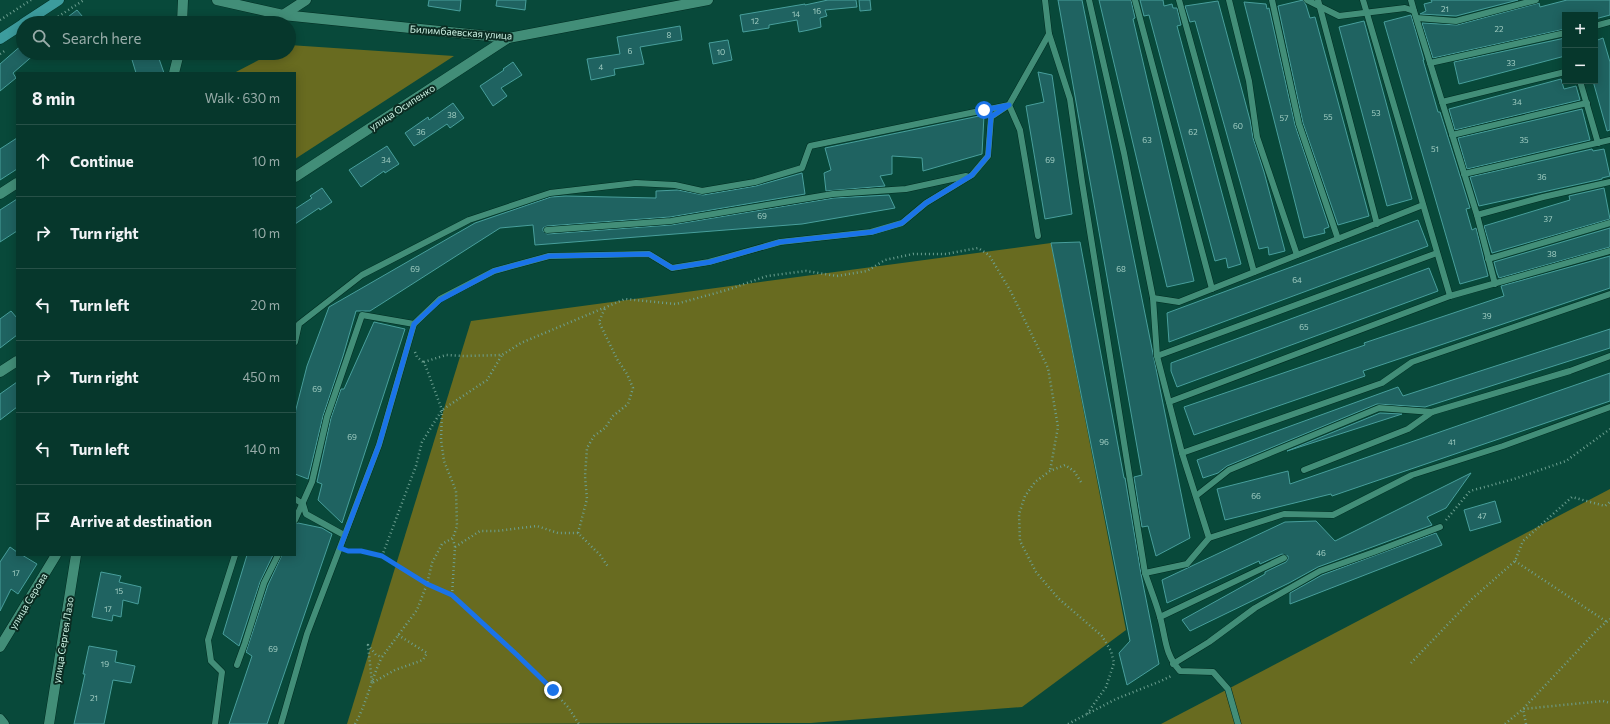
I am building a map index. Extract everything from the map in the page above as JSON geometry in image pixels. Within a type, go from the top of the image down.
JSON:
[{"type":"main road","points":[[35,16],[59,0]]},
{"type":"main road","points":[[0,39],[16,28]]},
{"type":"street","points":[[182,16],[183,0]]},
{"type":"street","name":"Билимбаевская улица","points":[[217,0],[293,16]]},
{"type":"street","points":[[283,15],[306,0]]},
{"type":"street","name":"Билимбаевская улица","points":[[296,16],[508,38],[708,0]]},
{"type":"street","name":"улица Осипенко","points":[[296,176],[508,38]]},
{"type":"street","points":[[174,72],[177,60]]},
{"type":"street","points":[[0,194],[16,184]]},
{"type":"street","points":[[0,372],[16,362]]},
{"type":"street","name":"улица Серова","points":[[0,647],[55,556]]},
{"type":"street","name":"улица Сергея Лазо","points":[[50,724],[76,556]]},
{"type":"street","points":[[0,719],[4,724]]},
{"type":"lane","points":[[1045,0],[1049,34],[1070,99],[1145,573],[1160,618],[1164,642],[1173,664],[1180,671],[1214,672],[1228,689],[1238,724]]},
{"type":"lane","points":[[1089,0],[1124,153],[1153,298],[1157,356],[1182,453],[1209,538]]},
{"type":"lane","points":[[1135,0],[1212,289]]},
{"type":"lane","points":[[1179,0],[1254,272]]},
{"type":"lane","points":[[1229,0],[1248,81],[1257,137],[1297,255]]},
{"type":"lane","points":[[1272,0],[1299,124],[1338,239]]},
{"type":"lane","points":[[1307,0],[1318,3],[1339,16],[1404,8],[1414,11]]},
{"type":"lane","points":[[1363,0],[1450,296]]},
{"type":"lane","points":[[1411,0],[1477,215],[1495,284]]},
{"type":"lane","points":[[1417,18],[1456,21],[1536,0]]},
{"type":"lane","points":[[1318,3],[1376,224]]},
{"type":"lane","points":[[1598,25],[1610,22]]},
{"type":"lane","points":[[281,724],[307,634],[379,445],[414,324],[440,300],[494,271],[549,256],[649,254],[672,268],[710,262],[780,242],[872,232],[902,223],[926,203],[972,175],[988,156],[991,117],[1009,105],[1049,34]]},
{"type":"lane","points":[[1430,63],[1562,34]]},
{"type":"lane","points":[[1442,102],[1562,73]]},
{"type":"lane","points":[[1581,84],[1598,143]]},
{"type":"lane","points":[[1452,135],[1587,102]]},
{"type":"lane","points":[[1009,105],[1020,130],[1038,236]]},
{"type":"lane","points":[[297,327],[362,275],[469,220],[550,193],[636,183],[675,185],[702,191],[755,182],[802,168],[810,146],[1009,105]]},
{"type":"lane","points":[[1464,174],[1610,140]]},
{"type":"lane","points":[[547,230],[672,222],[833,194],[906,189],[972,175]]},
{"type":"lane","points":[[1477,215],[1543,197],[1610,182]]},
{"type":"lane","points":[[1153,298],[1179,302],[1423,205]]},
{"type":"lane","points":[[1488,259],[1610,223]]},
{"type":"lane","points":[[1169,402],[1450,296],[1610,251]]},
{"type":"lane","points":[[1157,356],[1437,253]]},
{"type":"lane","points":[[1182,453],[1382,383],[1412,362],[1610,294]]},
{"type":"lane","points":[[296,518],[312,482],[327,417],[362,316],[414,324]]},
{"type":"lane","points":[[1304,470],[1408,430],[1432,412],[1570,371],[1610,356]]},
{"type":"lane","points":[[1145,573],[1187,564],[1209,538],[1284,514],[1333,515],[1412,475],[1503,446],[1610,407]]},
{"type":"lane","points":[[1196,496],[1229,470],[1379,408],[1432,412]]},
{"type":"lane","points":[[296,500],[303,504],[306,514],[344,535]]},
{"type":"lane","points":[[1173,664],[1209,642],[1255,608],[1320,570],[1374,552],[1440,527]]},
{"type":"lane","points":[[215,724],[222,672],[211,661],[208,640],[235,556]]},
{"type":"lane","points":[[237,665],[246,643],[264,583],[278,556]]},
{"type":"lane","points":[[1160,618],[1284,558]]},
{"type":"path","points":[[0,20],[31,0]]},
{"type":"path","points":[[59,16],[84,0]]},
{"type":"path","points":[[382,556],[416,466],[422,442],[442,410],[487,380],[502,355],[521,343],[625,299],[676,304],[727,290],[767,276],[806,271],[837,276],[867,271],[885,260],[913,254],[946,254],[978,248],[989,255],[1010,290],[1048,368],[1058,427],[1050,471]]},
{"type":"path","points":[[578,533],[587,499],[585,476],[587,448],[594,436],[605,428],[617,413],[628,404],[633,388],[599,322],[605,308]]},
{"type":"path","points":[[355,724],[382,657],[417,610],[427,584],[432,563],[442,544],[452,538],[457,526],[456,491],[444,461],[440,440],[442,410],[424,362],[446,355],[502,355]]},
{"type":"path","points":[[1440,527],[1470,491],[1514,479],[1566,461],[1610,429]]},
{"type":"path","points":[[1081,482],[1074,471],[1065,465],[1050,471],[1035,482],[1025,496],[1019,514],[1020,541],[1036,572],[1058,598],[1102,636],[1111,650],[1114,663],[1106,687],[1087,714]]},
{"type":"path","points":[[1411,663],[1472,599],[1515,561],[1523,541],[1572,497],[1605,506],[1610,502]]},
{"type":"path","points":[[455,548],[480,531],[497,531],[538,526],[558,532],[578,533],[600,555],[609,568]]},
{"type":"path","points":[[452,538],[455,548],[452,595]]},
{"type":"path","points":[[340,548],[348,551],[361,551],[382,556],[427,584],[452,595],[553,690],[568,707],[579,724]]},
{"type":"path","points":[[1515,561],[1607,622]]},
{"type":"path","points":[[1505,724],[1523,709],[1610,619]]},
{"type":"path","points":[[372,683],[395,670],[423,660],[427,653],[398,635]]},
{"type":"path","points":[[372,683],[368,645],[376,655],[382,657]]},
{"type":"path","points":[[1068,724],[1116,699],[1161,681],[1180,671]]},
{"type":"path","points":[[1523,709],[1603,701],[1610,703]]},
{"type":"path","points":[[1523,709],[1526,724]]},
{"type":"shaded area","points":[[296,45],[454,56],[296,158],[296,72],[236,72],[259,60],[296,60]]},
{"type":"shaded area","points":[[1051,243],[1126,630],[1022,707],[811,723],[347,724],[471,321]]},
{"type":"shaded area","points":[[1610,489],[1610,724],[1161,724]]},
{"type":"building","points":[[429,0],[461,0],[460,11],[428,6]]},
{"type":"building","points":[[497,0],[526,0],[525,10],[496,6]]},
{"type":"building","points":[[828,0],[856,0],[857,7],[825,10],[827,16],[820,18],[821,27],[809,30],[799,32],[797,20],[769,25],[769,28],[743,32],[740,15]]},
{"type":"building","points":[[859,0],[870,0],[871,10],[860,11]]},
{"type":"building","points":[[1058,0],[1082,0],[1190,538],[1156,556],[1148,526],[1142,527],[1134,477],[1142,475]]},
{"type":"building","points":[[1099,0],[1131,0],[1135,18],[1133,19],[1194,281],[1167,287]]},
{"type":"building","points":[[1140,0],[1163,0],[1164,6],[1172,4],[1173,8],[1177,8],[1181,25],[1177,26],[1241,264],[1228,268],[1226,258],[1215,261],[1149,15],[1144,16]]},
{"type":"building","points":[[1303,0],[1310,18],[1315,17],[1369,216],[1338,225],[1303,123],[1278,6]]},
{"type":"building","points":[[1431,0],[1518,0],[1456,16],[1420,14],[1426,11],[1424,4],[1432,2]]},
{"type":"building","points":[[1567,0],[1610,0],[1610,15],[1598,18],[1598,12],[1562,12],[1562,30],[1433,58],[1422,23],[1457,25],[1539,3],[1540,7]]},
{"type":"building","points":[[1218,1],[1250,120],[1253,138],[1264,172],[1285,251],[1269,255],[1268,247],[1259,249],[1195,21],[1190,22],[1185,6]]},
{"type":"building","points":[[1244,2],[1266,4],[1267,9],[1269,8],[1295,125],[1329,227],[1324,229],[1325,233],[1304,238]]},
{"type":"building","points":[[77,10],[82,16],[69,16]]},
{"type":"building","points":[[1411,15],[1438,112],[1440,112],[1470,208],[1466,209],[1472,230],[1476,228],[1488,276],[1460,284],[1384,22]]},
{"type":"building","points":[[1364,21],[1412,199],[1387,206],[1339,27]]},
{"type":"building","points":[[680,26],[682,40],[640,47],[644,64],[614,69],[615,75],[591,80],[587,59],[620,54],[617,37]]},
{"type":"building","points":[[1603,38],[1610,62],[1610,130],[1607,131],[1594,84],[1598,84],[1598,40]]},
{"type":"building","points":[[1562,39],[1562,57],[1459,84],[1454,62]]},
{"type":"building","points":[[728,40],[732,60],[713,64],[709,43]]},
{"type":"building","points":[[16,50],[16,60],[28,60],[13,73],[16,78],[0,91],[0,64]]},
{"type":"building","points":[[132,60],[159,60],[164,72],[136,72]]},
{"type":"building","points":[[513,62],[522,75],[501,88],[507,96],[493,106],[480,86]]},
{"type":"building","points":[[1038,72],[1052,75],[1072,214],[1045,219],[1026,106],[1044,102]]},
{"type":"building","points":[[1561,79],[1564,89],[1576,86],[1580,100],[1455,130],[1449,109]]},
{"type":"building","points":[[453,103],[464,118],[450,128],[447,124],[414,146],[405,133],[428,117],[429,120]]},
{"type":"building","points":[[1582,109],[1590,140],[1467,169],[1458,138]]},
{"type":"building","points":[[984,115],[982,154],[923,171],[922,158],[892,156],[892,174],[880,176],[885,186],[826,191],[824,173],[831,170],[825,148]]},
{"type":"building","points":[[16,139],[16,170],[0,180],[0,149]]},
{"type":"building","points":[[387,146],[399,164],[385,173],[384,171],[361,187],[349,170]]},
{"type":"building","points":[[1592,149],[1593,151],[1604,149],[1610,176],[1479,206],[1470,177]]},
{"type":"building","points":[[802,173],[805,194],[670,217],[547,226],[543,228],[543,231],[547,234],[671,225],[834,198],[889,195],[895,208],[802,224],[535,245],[533,225],[500,228],[370,311],[356,311],[323,416],[308,479],[296,474],[296,409],[307,366],[329,307],[475,223],[551,197],[656,198],[656,191],[678,190],[703,195],[756,186]]},
{"type":"building","points":[[322,188],[332,202],[320,210],[319,208],[296,223],[296,208],[312,198],[310,196]]},
{"type":"building","points":[[1604,188],[1610,219],[1492,253],[1484,226],[1570,200],[1569,196]]},
{"type":"building","points":[[16,200],[16,232],[0,242],[0,210]]},
{"type":"building","points":[[1418,220],[1428,246],[1169,342],[1167,313]]},
{"type":"building","points":[[1610,228],[1610,247],[1499,278],[1494,262]]},
{"type":"building","points":[[1080,242],[1159,664],[1127,685],[1119,653],[1130,641],[1051,243]]},
{"type":"building","points":[[1610,256],[1610,288],[1363,371],[1365,376],[1194,435],[1184,407],[1365,345],[1364,343],[1504,296],[1501,286]]},
{"type":"building","points":[[1429,268],[1438,291],[1177,387],[1171,371],[1171,363]]},
{"type":"building","points":[[11,311],[16,317],[16,336],[0,348],[0,319]]},
{"type":"building","points":[[374,322],[405,329],[342,523],[318,500],[322,484],[317,482],[331,418],[341,389],[344,389]]},
{"type":"building","points":[[1610,329],[1610,348],[1425,407],[1377,404],[1227,466],[1218,473],[1203,478],[1197,460],[1398,387],[1403,396]]},
{"type":"building","points":[[1610,373],[1610,401],[1332,496],[1331,494],[1225,520],[1217,489],[1288,471],[1290,484]]},
{"type":"building","points":[[16,383],[16,408],[0,420],[0,394]]},
{"type":"building","points":[[1380,413],[1402,414],[1287,451]]},
{"type":"building","points":[[1471,473],[1446,508],[1427,517],[1432,525],[1318,567],[1289,583],[1190,631],[1182,620],[1265,574],[1265,572],[1286,562],[1288,556],[1282,554],[1260,564],[1259,561],[1167,603],[1162,580],[1285,522],[1316,521],[1335,541]]},
{"type":"building","points":[[1495,501],[1501,522],[1470,531],[1464,510]]},
{"type":"building","points":[[296,524],[322,528],[332,534],[267,724],[229,724],[252,656],[246,652],[268,585],[282,556],[296,556]]},
{"type":"building","points":[[1436,533],[1442,545],[1290,604],[1290,593],[1322,575]]},
{"type":"building","points":[[10,547],[16,551],[16,556],[24,556],[37,564],[18,594],[11,589],[0,611],[0,562]]},
{"type":"building","points":[[247,556],[273,556],[260,582],[239,646],[223,634]]},
{"type":"building","points":[[101,572],[121,576],[119,582],[141,587],[138,604],[123,600],[121,617],[113,615],[112,621],[92,617]]},
{"type":"building","points":[[89,646],[117,651],[115,662],[135,666],[131,683],[113,680],[104,724],[74,724],[85,674],[83,674]]},
{"type":"route","points":[[553,690],[452,595],[427,584],[382,556],[361,551],[348,551],[340,548],[379,445],[414,324],[440,300],[494,271],[549,256],[649,254],[672,268],[710,262],[780,242],[872,232],[902,223],[926,203],[972,175],[988,156],[991,117],[1009,105],[984,110]]}]
